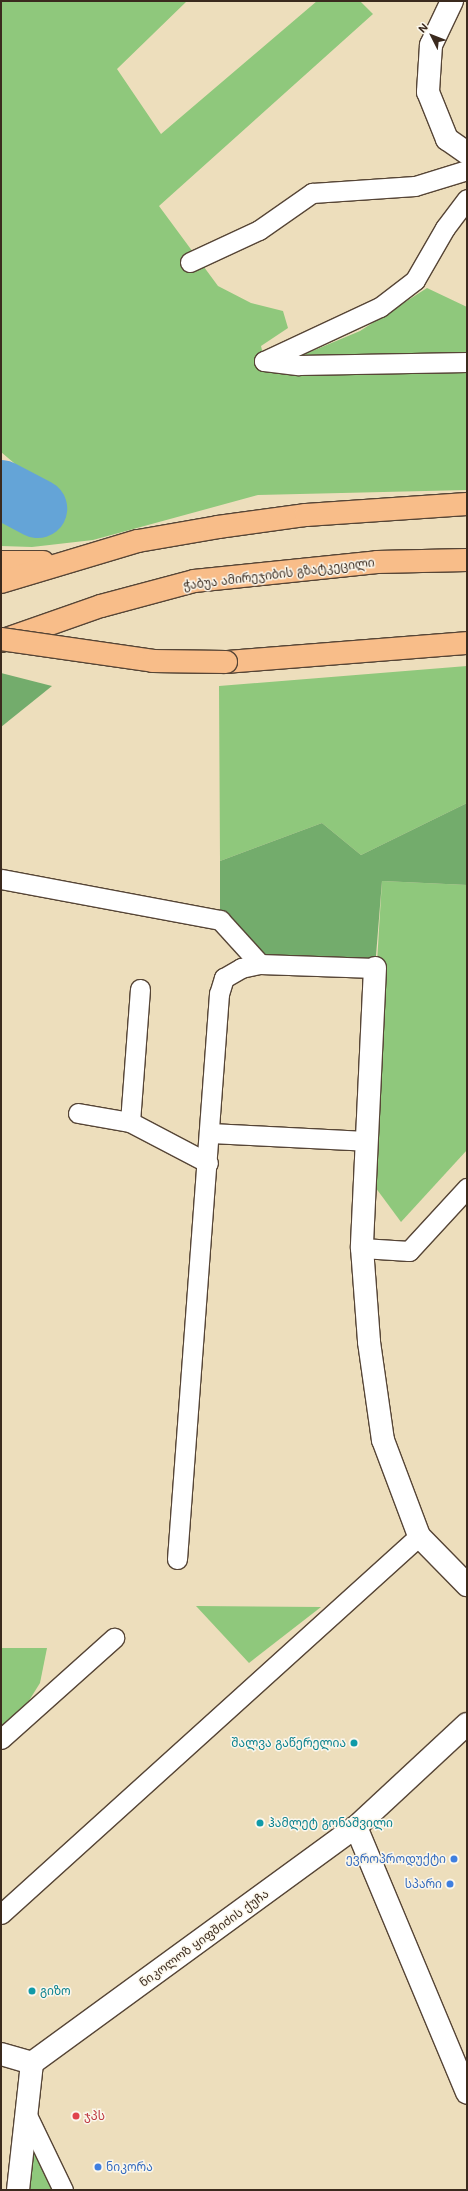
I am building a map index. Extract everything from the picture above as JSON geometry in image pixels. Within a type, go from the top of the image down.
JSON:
[{"type":"main road","points":[[1,582],[60,562],[138,541],[226,526],[306,515],[467,504]]},
{"type":"main road","name":"ჭაბუა ამირეჯიბის გზატკეცილი","points":[[1,640],[101,606],[194,581],[377,562],[467,560]]},
{"type":"main road","points":[[1,562],[60,562]]},
{"type":"main road","name":"ჭაბუა ამირეჯიბის გზატკეცილი","points":[[1,640],[153,661],[226,662],[467,643]]},
{"type":"street","points":[[452,1],[431,45],[428,92],[448,139],[467,153]]},
{"type":"street","points":[[375,968],[362,1248],[369,1342],[383,1440],[419,1536],[467,1585]]},
{"type":"street","name":"ნიკოლოზ ყიფშიძის ქუჩა","points":[[32,2063],[356,1827],[467,1724]]},
{"type":"street","points":[[356,1827],[467,2093]]},
{"type":"street","points":[[1,2054],[32,2063],[25,2111],[18,2190]]},
{"type":"lane","points":[[190,262],[259,230],[312,193],[415,186],[467,170]]},
{"type":"lane","points":[[467,199],[445,228],[415,280],[380,307],[264,361],[299,365],[467,362]]},
{"type":"lane","points":[[1,879],[220,920],[260,964]]},
{"type":"lane","points":[[177,1559],[208,1163],[219,994],[224,978],[241,968],[260,964],[375,968]]},
{"type":"lane","points":[[130,1122],[140,989]]},
{"type":"lane","points":[[78,1113],[130,1122],[208,1163]]},
{"type":"lane","points":[[210,1133],[366,1141]]},
{"type":"lane","points":[[362,1248],[409,1251],[467,1188]]},
{"type":"lane","points":[[1,1914],[419,1536]]},
{"type":"lane","points":[[1,1739],[114,1638]]},
{"type":"lane","points":[[25,2111],[64,2190]]},
{"type":"green space","points":[[1,1],[187,1],[117,69],[161,134],[317,1],[360,1],[373,14],[159,206],[218,286],[251,303],[283,311],[288,328],[261,346],[267,370],[360,331],[427,288],[467,307],[467,490],[258,495],[93,540],[32,547],[1,546],[1,509],[33,532],[47,491],[1,452]]},
{"type":"green space","points":[[467,666],[467,803],[361,855],[322,823],[220,861],[219,686]]},
{"type":"green space","points":[[1,673],[52,686],[1,727]]},
{"type":"green space","points":[[467,803],[467,885],[382,881],[375,968],[260,964],[220,920],[220,861],[322,823],[361,855]]},
{"type":"green space","points":[[382,881],[467,885],[467,1150],[401,1222],[364,1172]]},
{"type":"green space","points":[[196,1606],[321,1607],[249,1663]]},
{"type":"green space","points":[[1,1648],[47,1648],[40,1683],[5,1739],[1,1739]]},
{"type":"green space","points":[[25,2111],[63,2190],[18,2190]]},
{"type":"waterway","points":[[1,489],[37,508]]},
{"type":"place","name":"შალვა გაწერელია","points":[[354,1743]]},
{"type":"place","name":"ჰამლეტ გონაშვილი","points":[[260,1823]]},
{"type":"place","name":"ევროპროდუქტი","points":[[454,1859]]},
{"type":"place","name":"სპარი","points":[[450,1884]]},
{"type":"place","name":"გიზო","points":[[32,1991]]},
{"type":"place","name":"ჯპს","points":[[76,2116]]},
{"type":"place","name":"ნიკორა","points":[[98,2167]]}]
